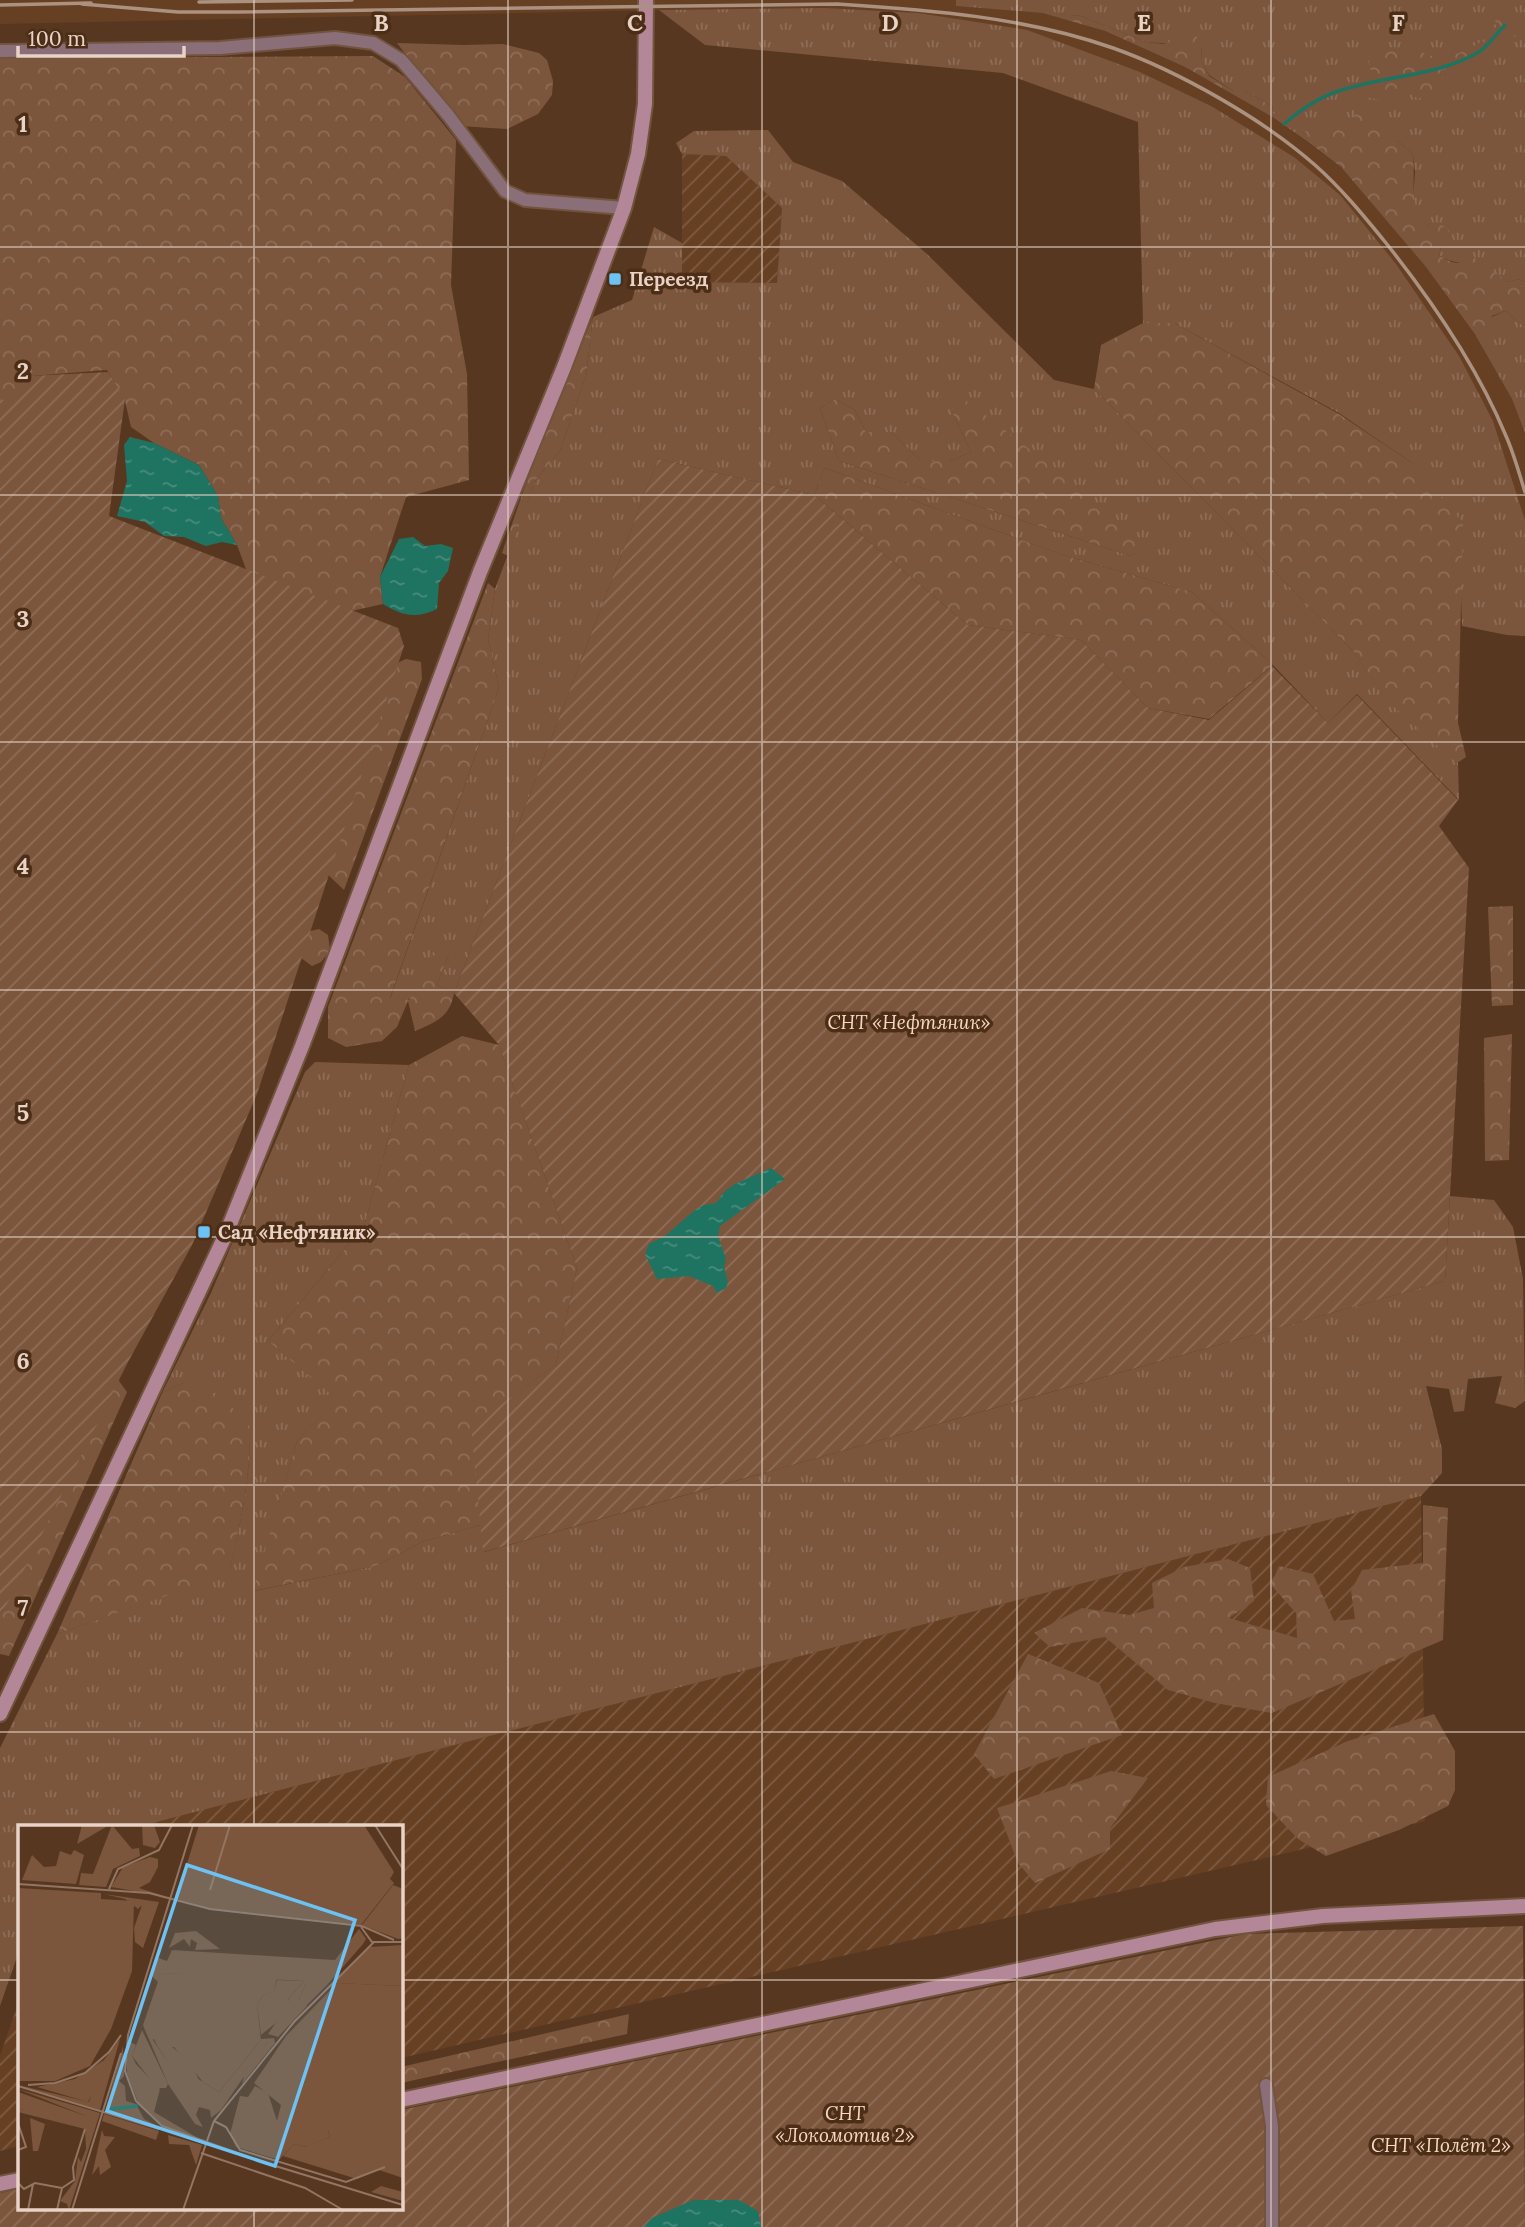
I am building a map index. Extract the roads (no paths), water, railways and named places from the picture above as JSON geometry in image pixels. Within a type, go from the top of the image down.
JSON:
[{"type":"street","points":[[0,1714],[226,1234],[302,1046],[480,572],[564,367],[624,208],[643,129],[646,0]]},
{"type":"street","points":[[0,51],[220,48],[335,38],[373,43],[401,60],[448,115],[505,191],[525,200],[624,208]]},
{"type":"street","points":[[402,2100],[1215,1929],[1322,1916],[1525,1906]]},
{"type":"street","points":[[1266,2085],[1272,2126],[1272,2227]]},
{"type":"street","points":[[0,2184],[18,2180]]},
{"type":"water","points":[[130,437],[154,443],[199,465],[218,496],[221,518],[237,545],[222,542],[206,546],[184,537],[164,536],[145,522],[117,516],[127,481],[124,445]]},
{"type":"water","points":[[413,537],[425,546],[441,544],[453,548],[448,571],[439,583],[437,609],[416,615],[397,611],[383,604],[380,577],[399,539]]},
{"type":"water","points":[[771,1168],[785,1179],[720,1226],[718,1236],[726,1259],[726,1288],[716,1293],[713,1286],[689,1276],[657,1279],[645,1254],[649,1244],[665,1236],[695,1210],[716,1203],[725,1191],[735,1184]]},
{"type":"water","points":[[693,2200],[739,2200],[758,2211],[761,2227],[644,2227],[652,2218]]},
{"type":"waterway","points":[[1284,124],[1307,106],[1333,93],[1426,72],[1462,60],[1479,52],[1505,25]]},
{"type":"railway","points":[[199,2],[352,0]]},
{"type":"railway","points":[[0,5],[91,3]]},
{"type":"railway","points":[[82,4],[178,12],[837,4],[942,12],[1012,22],[1080,37],[1113,48],[1192,83],[1245,114],[1294,148],[1343,193],[1386,243],[1453,335],[1482,385],[1506,436],[1525,492]]},
{"type":"place","name":"Переезд","points":[[615,279]]},
{"type":"place","name":"Сад «Нефтяник»","points":[[204,1232]]},
{"type":"park label","name":"СНТ «Нефтяник»","points":[[909,1022]]},
{"type":"park label","name":"СНТ «Локомотив 2»","points":[[845,2124]]},
{"type":"park label","name":"СНТ «Полёт 2»","points":[[1441,2145]]}]
